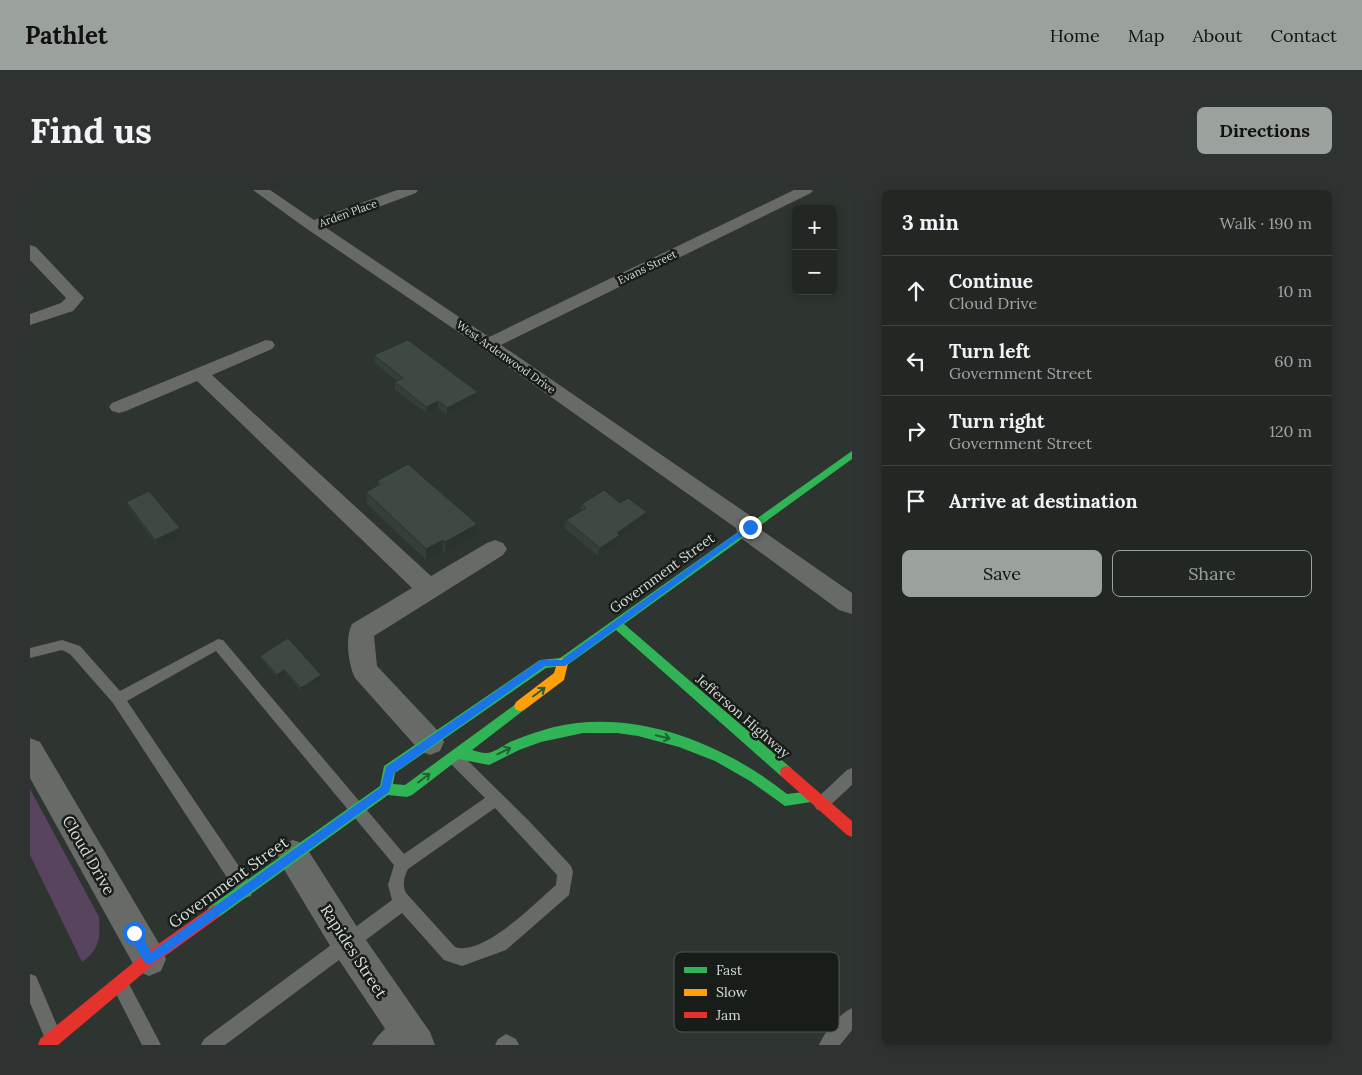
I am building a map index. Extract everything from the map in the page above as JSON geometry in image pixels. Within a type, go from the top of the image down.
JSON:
[{"type":"main road","name":"Government Street","points":[[386,789],[389,770],[544,663],[562,663],[852,454]]},
{"type":"main road","name":"Jefferson Highway","points":[[616,624],[852,830]]},
{"type":"main road","name":"Government Street","points":[[50,1042],[149,959],[386,789],[407,791],[456,755],[560,676],[562,663]]},
{"type":"main road","points":[[456,755],[489,759],[508,748],[539,737],[565,731],[598,727],[637,731],[678,740],[722,758],[755,777],[785,800],[817,800]]},
{"type":"street","name":"West Ardenwood Drive","points":[[260,190],[488,344],[748,529],[850,605]]},
{"type":"street","name":"Arden Place","points":[[312,226],[411,190]]},
{"type":"street","name":"Evans Street","points":[[488,344],[806,190]]},
{"type":"street","points":[[30,250],[75,298],[67,308],[30,320]]},
{"type":"street","points":[[119,407],[266,345]]},
{"type":"street","points":[[199,373],[429,589]]},
{"type":"street","points":[[430,742],[364,670],[360,631],[496,549]]},
{"type":"street","name":"Cloud Drive","points":[[30,751],[149,959]]},
{"type":"street","name":"Rapides Street","points":[[293,855],[347,942],[401,1039]]},
{"type":"lane","points":[[118,699],[218,644],[403,864]]},
{"type":"lane","points":[[30,653],[62,645],[75,650],[118,699],[245,890]]},
{"type":"lane","points":[[456,755],[565,872],[563,889],[500,944],[462,958],[450,954],[403,902],[396,893],[395,876],[403,864],[496,799]]},
{"type":"lane","points":[[817,800],[852,775]]},
{"type":"lane","points":[[210,1045],[403,902]]},
{"type":"lane","points":[[30,982],[50,1042]]},
{"type":"lane","points":[[120,984],[152,1045]]},
{"type":"lane","points":[[828,1045],[852,1017]]},
{"type":"lane","points":[[504,1045],[506,1043],[510,1045]]},
{"type":"shaded area","points":[[30,789],[99,917],[99,937],[96,948],[82,962],[30,855]]},
{"type":"building","points":[[408,340],[478,392],[447,408],[438,401],[426,407],[395,382],[403,378],[374,355]]},
{"type":"building","points":[[408,464],[477,524],[445,542],[443,540],[426,549],[366,492],[380,484],[377,481]]},
{"type":"building","points":[[604,490],[620,503],[628,498],[647,512],[617,533],[620,535],[600,548],[566,520],[586,508],[582,504]]},
{"type":"building","points":[[149,491],[180,528],[155,540],[126,502]]},
{"type":"building","points":[[288,638],[321,675],[301,688],[284,670],[277,675],[260,656]]},
{"type":"traffic: fast","points":[[616,624],[852,454]]},
{"type":"traffic: fast","points":[[386,789],[389,770],[544,663],[562,663],[616,624],[786,772]]},
{"type":"traffic: fast","points":[[214,912],[386,789],[407,791],[520,706]]},
{"type":"traffic: fast","points":[[458,753],[489,759],[527,741],[569,730],[597,727],[638,730],[679,741],[719,757],[755,777],[785,800],[813,797]]},
{"type":"traffic: slow","points":[[520,706],[560,676],[562,663]]},
{"type":"traffic: jam","points":[[786,772],[852,830]]},
{"type":"traffic: jam","points":[[46,1045],[149,959],[214,912]]},
{"type":"route","points":[[134,933],[149,959],[386,789],[389,770],[544,663],[562,663],[750,527]]}]
